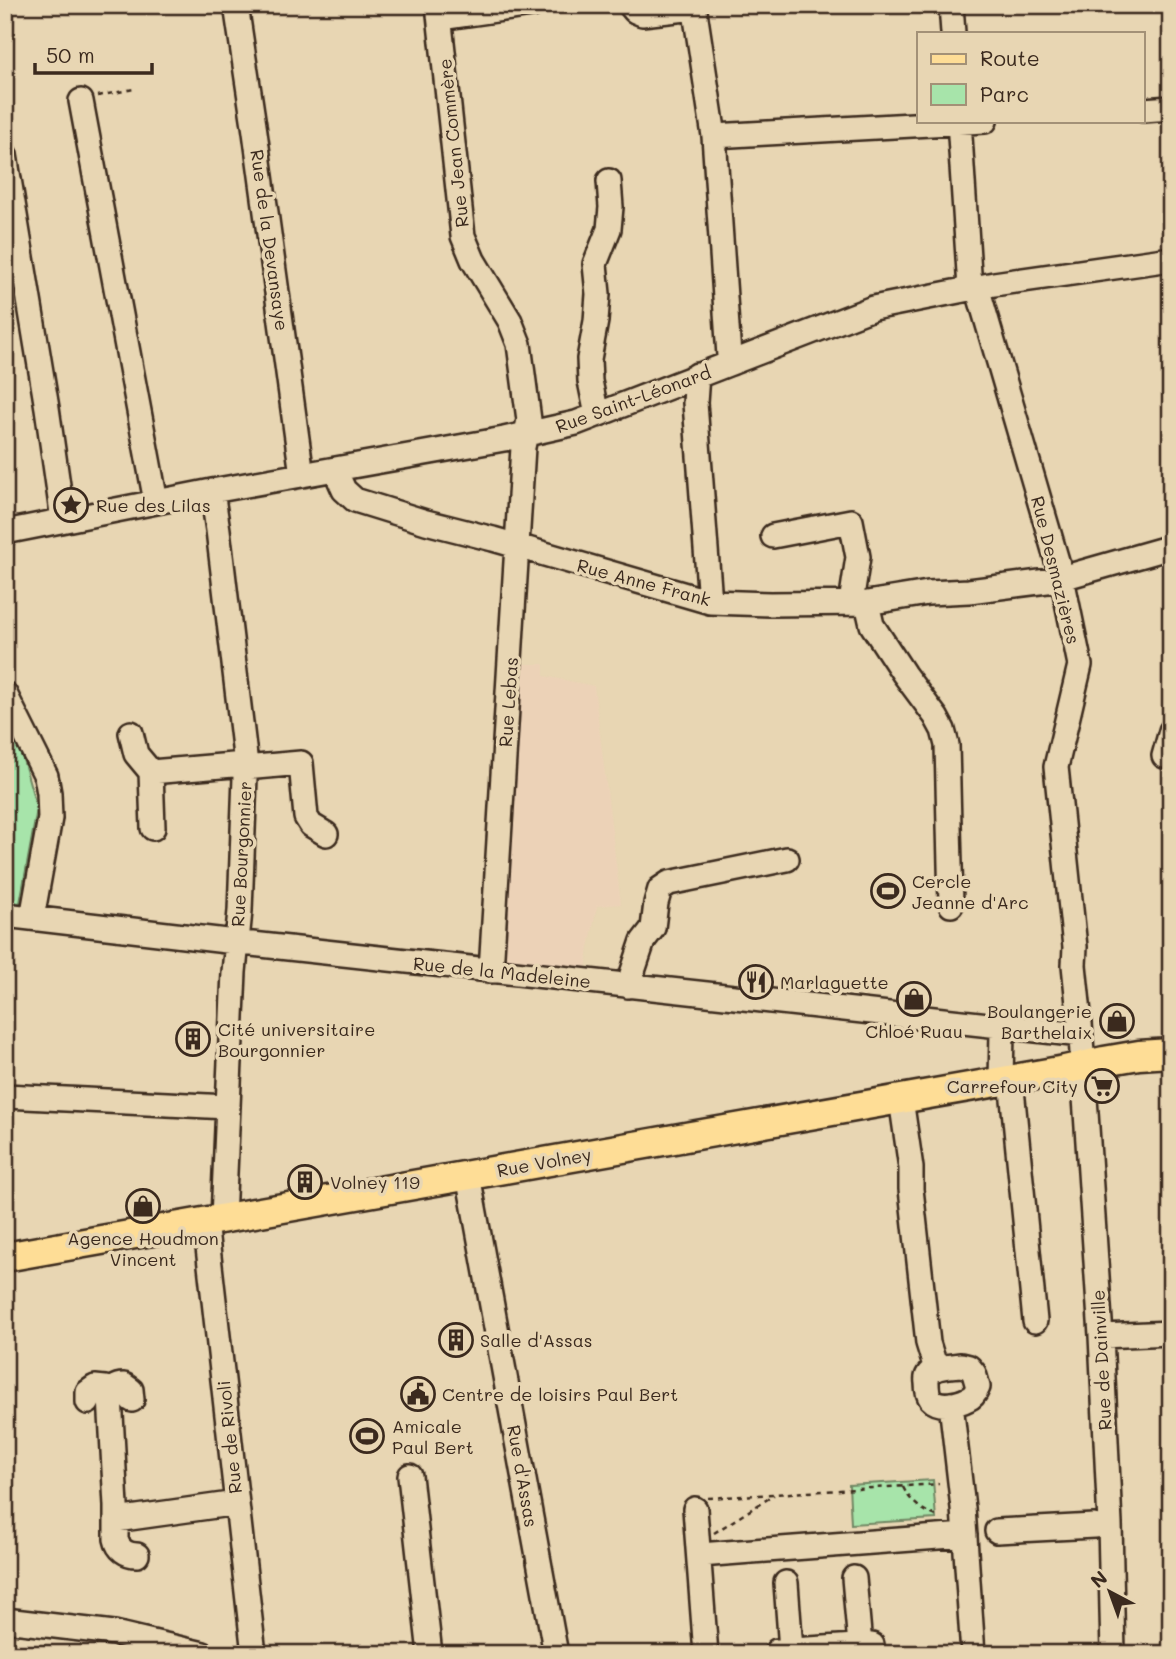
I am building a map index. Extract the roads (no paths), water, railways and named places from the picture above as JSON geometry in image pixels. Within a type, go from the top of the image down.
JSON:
[{"type":"main road","name":"Rue Volney","points":[[5,1257],[1104,1061],[1171,1053]]},
{"type":"street","name":"Rue de la Devansaye","points":[[236,5],[302,475]]},
{"type":"street","points":[[439,12],[532,5]]},
{"type":"street","points":[[630,5],[642,14],[694,7],[714,136],[732,363]]},
{"type":"street","points":[[951,5],[953,32]]},
{"type":"street","name":"Rue Jean Commère","points":[[439,12],[463,236],[473,260],[515,331],[529,420],[527,434]]},
{"type":"street","points":[[81,101],[156,502]]},
{"type":"street","points":[[1144,110],[1171,108]]},
{"type":"street","points":[[714,136],[944,122]]},
{"type":"street","name":"Rue Desmazières","points":[[960,122],[973,287],[1062,579],[1080,665],[1056,767],[1075,947],[1082,1067]]},
{"type":"street","points":[[5,155],[63,520]]},
{"type":"street","points":[[597,415],[588,371],[596,321],[596,264],[609,229],[609,181]]},
{"type":"street","name":"Rue Saint-Léonard","points":[[5,532],[576,423],[873,308],[973,287],[1171,259]]},
{"type":"street","points":[[697,376],[695,403],[710,602]]},
{"type":"street","name":"Rue Lebas","points":[[491,971],[523,447],[527,434]]},
{"type":"street","name":"Rue Anne Frank","points":[[335,470],[344,490],[355,500],[710,602],[859,603],[928,593],[969,591],[1062,579],[1171,547]]},
{"type":"street","name":"Rue Bourgonnier","points":[[212,491],[218,530],[239,766],[240,911],[228,1107],[214,1219]]},
{"type":"street","points":[[773,537],[851,520],[858,557],[859,603],[904,674],[936,717],[946,737],[951,905]]},
{"type":"street","points":[[5,694],[46,776],[49,793],[50,818],[32,918]]},
{"type":"street","points":[[1164,756],[1171,731]]},
{"type":"street","points":[[131,733],[136,754],[151,772],[153,828]]},
{"type":"street","points":[[151,772],[301,763],[306,817],[310,825],[326,834]]},
{"type":"street","points":[[628,986],[643,941],[653,928],[660,889],[669,883],[787,859]]},
{"type":"street","name":"Rue de la Madeleine","points":[[5,915],[1081,1035]]},
{"type":"street","points":[[999,1027],[1002,1031],[1035,1321]]},
{"type":"street","name":"Rue de Dainville","points":[[1082,1067],[1101,1336],[1113,1654]]},
{"type":"street","points":[[5,1096],[228,1107]]},
{"type":"street","points":[[901,1099],[911,1168],[928,1343],[936,1368]]},
{"type":"street","name":"Rue d'Assas","points":[[468,1175],[556,1654]]},
{"type":"street","name":"Rue de Rivoli","points":[[214,1219],[237,1503],[254,1654]]},
{"type":"street","points":[[1101,1336],[1171,1334]]},
{"type":"street","points":[[961,1365],[969,1367],[974,1373],[978,1387],[976,1391],[967,1400],[951,1404],[937,1403],[929,1396],[927,1377],[936,1368],[961,1365]]},
{"type":"street","points":[[132,1399],[131,1390],[124,1385],[114,1387],[99,1399],[116,1520],[116,1539],[127,1554],[137,1555]]},
{"type":"street","points":[[951,1404],[965,1535],[973,1654]]},
{"type":"street","points":[[411,1476],[430,1654]]},
{"type":"street","points":[[116,1520],[237,1503]]},
{"type":"street","points":[[698,1504],[704,1546],[706,1654]]},
{"type":"street","points":[[997,1531],[1094,1527]]},
{"type":"street","points":[[704,1546],[965,1535]]},
{"type":"street","points":[[786,1583],[784,1650],[866,1645],[854,1578]]},
{"type":"street","points":[[5,1620],[118,1644],[203,1654]]},
{"type":"place","name":"Rue des Lilas","points":[[71,505]]},
{"type":"place","name":"Cercle Jeanne d'Arc","points":[[888,891]]},
{"type":"place","name":"Marlaguette","points":[[756,982]]},
{"type":"place","name":"Chloé Ruau","points":[[914,999]]},
{"type":"place","name":"Boulangerie Barthelaix","points":[[1117,1021]]},
{"type":"place","name":"Cité universitaire Bourgonnier","points":[[193,1039]]},
{"type":"place","name":"Carrefour City","points":[[1102,1086]]},
{"type":"place","name":"Volney 119","points":[[305,1182]]},
{"type":"place","name":"Agence Houdmon Vincent","points":[[143,1206]]},
{"type":"place","name":"Salle d'Assas","points":[[456,1340]]},
{"type":"place","name":"Centre de loisirs Paul Bert","points":[[418,1394]]},
{"type":"place","name":"Amicale Paul Bert","points":[[367,1436]]}]
